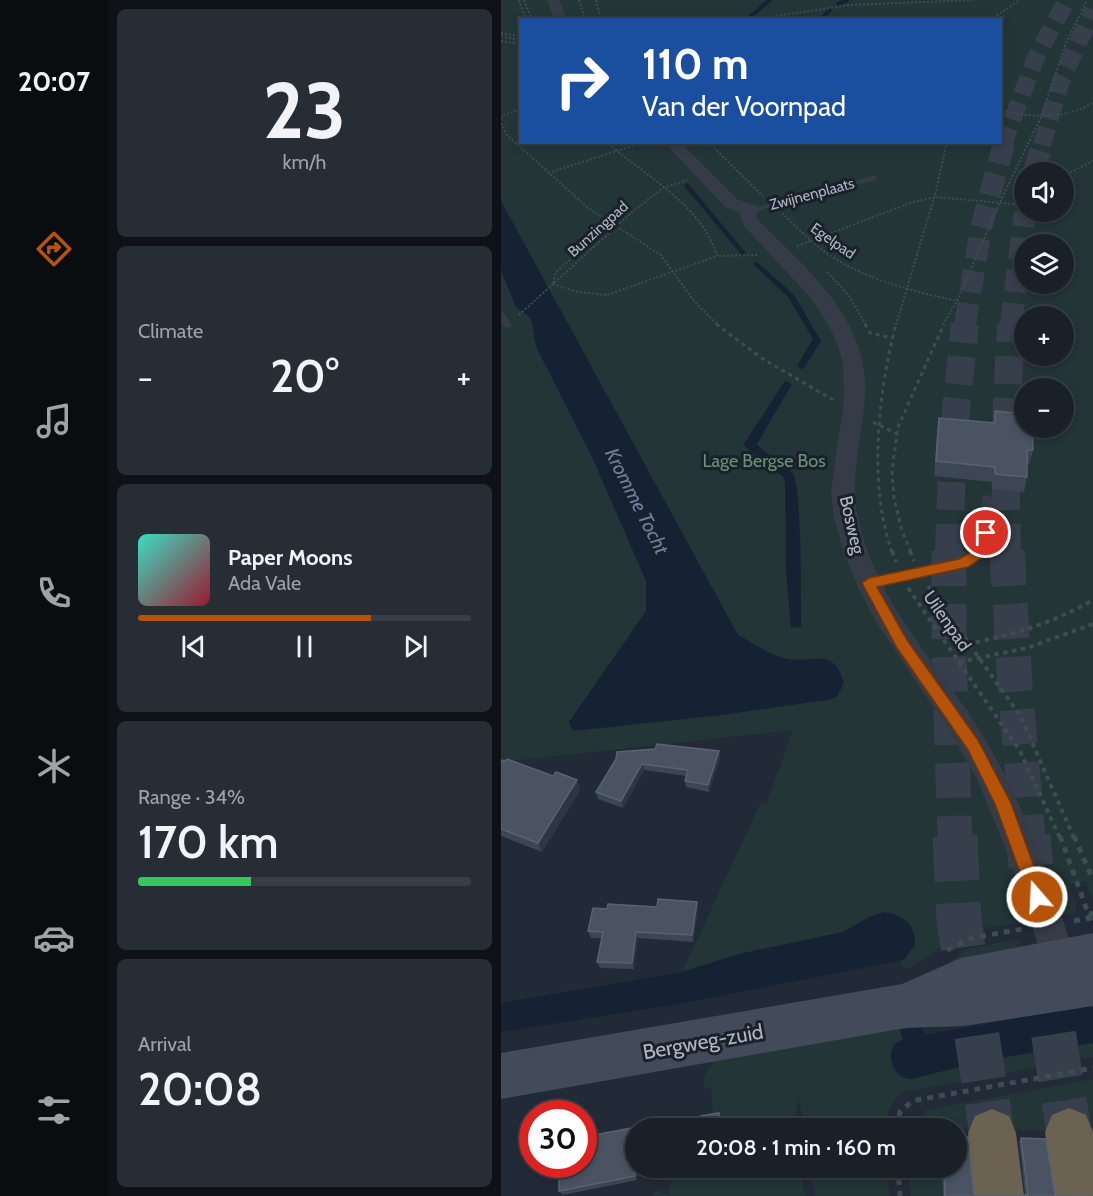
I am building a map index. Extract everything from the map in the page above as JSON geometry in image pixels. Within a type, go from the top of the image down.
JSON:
[{"type":"highway","points":[[1069,1132],[1079,1196]]},
{"type":"highway","points":[[992,1133],[999,1196]]},
{"type":"street","points":[[553,0],[560,18]]},
{"type":"street","points":[[673,144],[731,203],[751,210]]},
{"type":"street","name":"Bosweg","points":[[751,210],[747,214],[750,222],[811,285],[836,319],[848,347],[854,372],[855,396],[843,491],[848,524],[869,583],[902,644],[973,745],[1083,954]]},
{"type":"street","name":"Bergweg-zuid","points":[[501,1076],[905,1005],[964,1004],[1083,954]]},
{"type":"lane","name":"Zwijnenplaats","points":[[751,210],[873,178]]},
{"type":"lane","points":[[501,315],[507,325]]},
{"type":"lane","points":[[869,583],[963,563],[978,554],[986,533],[987,498]]},
{"type":"path","points":[[519,0],[525,18]]},
{"type":"path","points":[[523,0],[531,18]]},
{"type":"path","points":[[579,0],[584,18]]},
{"type":"path","points":[[596,0],[600,18]]},
{"type":"path","points":[[762,18],[850,5],[973,0]]},
{"type":"path","points":[[993,18],[1020,0]]},
{"type":"path","points":[[1087,0],[1066,43],[1041,117],[999,204],[957,301],[936,338],[898,426],[893,471],[894,498],[902,531],[920,572],[967,644],[1021,717],[1093,880]]},
{"type":"path","points":[[501,34],[519,38]]},
{"type":"path","points":[[501,41],[519,44]]},
{"type":"path","points":[[1002,111],[1041,117],[1067,114],[1093,103]]},
{"type":"path","points":[[519,110],[504,115],[501,121],[507,135],[588,208],[661,255],[689,295],[715,322],[800,381],[897,434]]},
{"type":"path","points":[[608,144],[694,216],[711,240],[717,256]]},
{"type":"path","points":[[548,173],[637,144]]},
{"type":"path","name":"Egelpad","points":[[710,144],[812,242],[833,257],[858,271],[907,289],[957,301]]},
{"type":"path","name":"Uilenpad","points":[[947,144],[935,198],[893,338],[880,426],[877,495],[885,530],[902,576],[913,597],[998,716],[1041,791],[1063,842],[1083,954]]},
{"type":"path","points":[[1074,170],[1093,161]]},
{"type":"path","name":"Bunzingpad","points":[[517,316],[631,213],[663,188],[704,175]]},
{"type":"path","points":[[812,242],[901,207],[935,198],[1014,204]]},
{"type":"path","points":[[611,224],[556,272],[553,276],[553,284],[578,292],[607,295],[717,256],[734,257],[779,251]]},
{"type":"path","points":[[967,644],[1022,633],[1064,616],[1093,600]]},
{"type":"path","points":[[959,662],[1054,641],[1093,624]]},
{"type":"path","points":[[1083,954],[1093,909]]},
{"type":"path","points":[[898,1118],[902,1107],[912,1101],[1093,1068]]},
{"type":"path","points":[[899,1178],[900,1196]]},
{"type":"green space","name":"Lage Bergse Bos","points":[[501,0],[1093,0],[1093,901],[1085,882],[1070,884],[1077,907],[1075,913],[1059,916],[1028,910],[1027,922],[989,927],[961,935],[911,967],[904,969],[901,960],[904,960],[884,912],[869,917],[843,932],[739,954],[682,972],[760,804],[766,804],[793,730],[501,762]]},
{"type":"green space","points":[[1021,939],[1011,954],[933,976],[966,949]]},
{"type":"green space","points":[[898,1024],[903,1039],[895,1072],[903,1078],[911,1079],[987,1060],[1093,1043],[1093,1057],[904,1092],[895,1099],[890,1107],[888,1118],[802,1118],[798,1095],[796,1118],[713,1117],[711,1088],[703,1087],[708,1069],[721,1055]]},
{"type":"green space","points":[[1093,1079],[1093,1131],[967,1129],[967,1118],[917,1118],[926,1113],[925,1110]]},
{"type":"green space","points":[[672,1178],[800,1178],[806,1196],[651,1196],[656,1191],[668,1194]]},
{"type":"green space","points":[[810,1178],[888,1178],[889,1196],[816,1196]]},
{"type":"green space","points":[[910,1178],[944,1178],[945,1196],[911,1196]]},
{"type":"water","name":"Kromme Tocht","points":[[501,201],[738,635],[784,658],[820,659],[833,663],[844,683],[837,697],[722,715],[573,731],[569,722],[646,611],[646,581],[592,457],[536,347],[531,318],[516,307],[501,271]]},
{"type":"water","points":[[756,261],[794,295],[821,341],[804,368],[797,366],[813,339],[788,297],[753,264]]},
{"type":"water","points":[[785,381],[792,384],[757,444],[789,469],[796,483],[800,546],[801,627],[791,628],[786,570],[785,483],[783,477],[743,445]]},
{"type":"water","points":[[884,912],[897,915],[907,921],[913,931],[915,945],[904,960],[679,1004],[501,1032],[501,1003],[682,972],[739,954],[843,932],[869,917]]},
{"type":"water","points":[[1093,1004],[1093,1043],[987,1060],[911,1079],[898,1073],[892,1064],[893,1047],[903,1039],[900,1030],[921,1026],[925,1035]]},
{"type":"building","points":[[995,411],[1014,413],[1014,438],[1032,438],[1033,450],[1027,450],[1027,477],[995,474],[995,467],[936,461],[939,418],[995,423]]},
{"type":"building","points":[[657,744],[719,751],[708,785],[685,781],[688,770],[642,764],[621,801],[596,792],[616,759],[617,752],[655,749]]},
{"type":"building","points":[[507,759],[553,776],[556,772],[577,780],[538,843],[501,829],[501,760]]},
{"type":"building","points":[[658,899],[697,902],[692,935],[636,932],[632,963],[597,962],[603,932],[588,931],[593,908],[607,909],[608,904],[657,907]]},
{"type":"building","points":[[719,1113],[719,1118],[701,1118],[701,1116]]},
{"type":"building","points":[[625,1129],[625,1178],[559,1191],[559,1178],[597,1178],[597,1134]]},
{"type":"building","points":[[968,1137],[974,1195],[1028,1195],[1021,1138],[1046,1139],[1055,1195],[1093,1196],[945,1196],[944,1178],[967,1178]]},
{"type":"waterway","points":[[751,16],[770,0]]},
{"type":"waterway","points":[[838,4],[847,0]]},
{"type":"waterway","points":[[822,18],[830,10]]},
{"type":"waterway","points":[[687,186],[743,253]]},
{"type":"tunnel","points":[[1003,145],[1036,57],[1067,0]]},
{"type":"tunnel","points":[[1042,145],[1061,81],[1093,10]]},
{"type":"tunnel","points":[[965,325],[981,228],[1004,143]]},
{"type":"tunnel","points":[[1037,162],[1043,143]]},
{"type":"tunnel","points":[[1011,325],[1024,222]]},
{"type":"tunnel","points":[[949,552],[953,439],[965,324]]},
{"type":"tunnel","points":[[1007,552],[1005,444],[1011,324]]},
{"type":"tunnel","points":[[1007,551],[1015,685],[1028,838]]},
{"type":"tunnel","points":[[949,552],[949,653],[955,838]]},
{"type":"tunnel","points":[[955,836],[959,921],[992,1133]]},
{"type":"tunnel","points":[[1028,836],[1031,866]]},
{"type":"tunnel","points":[[1043,968],[1069,1132]]},
{"type":"route","points":[[986,533],[983,545],[973,559],[869,583],[882,611],[902,644],[973,745],[1003,803],[1037,897]]}]
